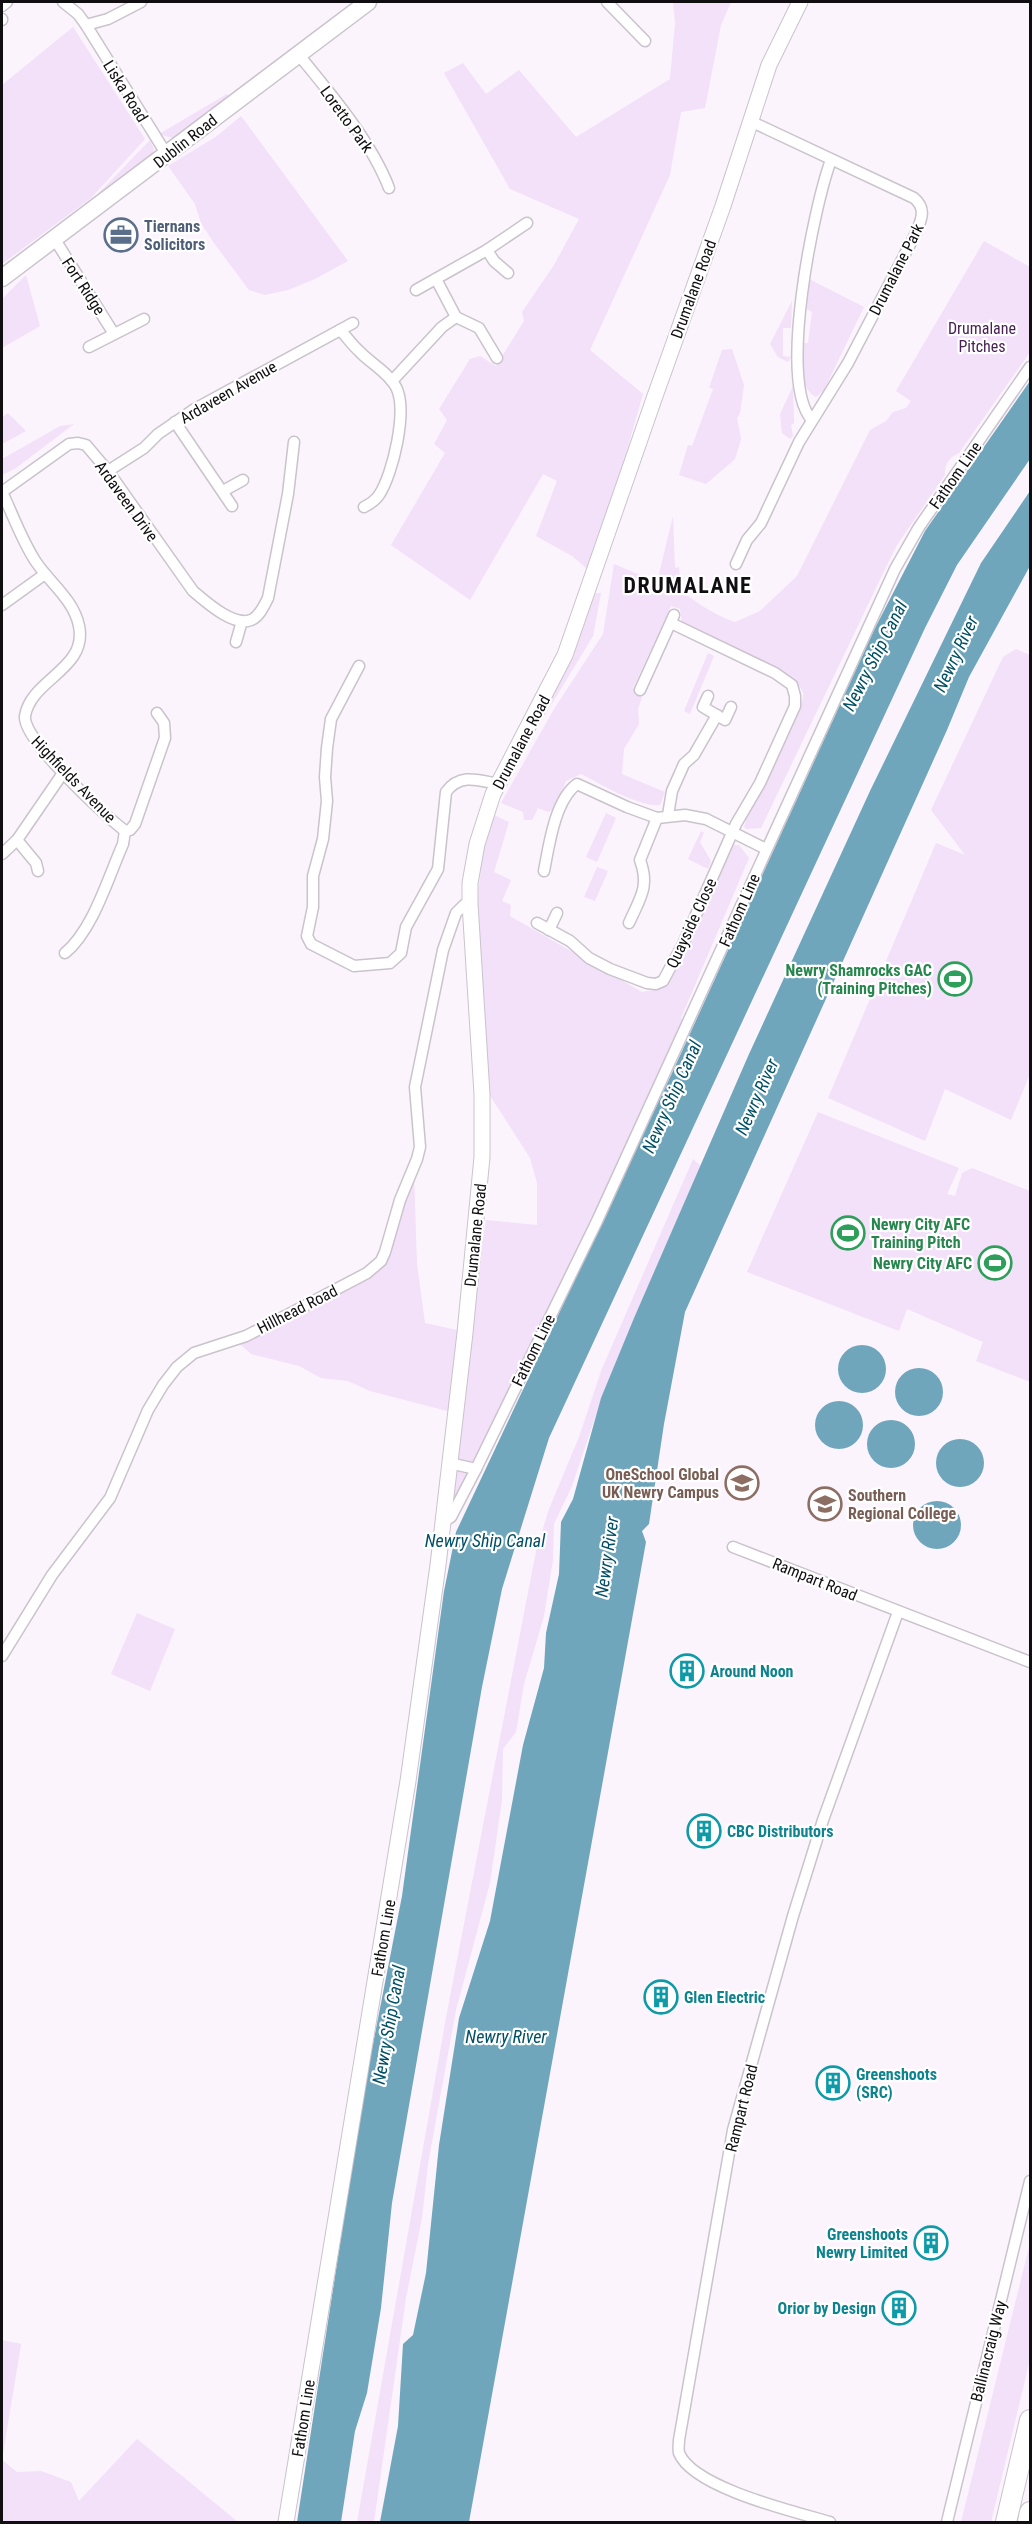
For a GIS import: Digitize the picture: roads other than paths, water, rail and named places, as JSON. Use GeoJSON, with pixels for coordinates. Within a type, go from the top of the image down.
{"type":"FeatureCollection","features":[{"type":"Feature","properties":{"kind":"highway"},"geometry":{"type":"LineString","coordinates":[[1006,2523],[1030,2420]]}},
{"type":"Feature","properties":{"kind":"highway"},"geometry":{"type":"LineString","coordinates":[[1028,2523],[1030,2512]]}},
{"type":"Feature","properties":{"kind":"main road","name":"Dublin Road"},"geometry":{"type":"LineString","coordinates":[[2,278],[368,2]]}},
{"type":"Feature","properties":{"kind":"main road","name":"Drumalane Road"},"geometry":{"type":"LineString","coordinates":[[443,1522],[482,1157],[482,1094],[470,904],[470,883],[477,844],[498,784],[566,655],[770,65],[800,2]]}},
{"type":"Feature","properties":{"kind":"main road","name":"Fathom Line"},"geometry":{"type":"LineString","coordinates":[[286,2523],[394,1872],[443,1522]]}},
{"type":"Feature","properties":{"kind":"street"},"geometry":{"type":"LineString","coordinates":[[2,6],[7,2]]}},
{"type":"Feature","properties":{"kind":"street","name":"Liska Road"},"geometry":{"type":"LineString","coordinates":[[63,2],[78,14],[86,25],[167,155]]}},
{"type":"Feature","properties":{"kind":"street"},"geometry":{"type":"LineString","coordinates":[[86,25],[108,19],[141,2]]}},
{"type":"Feature","properties":{"kind":"street"},"geometry":{"type":"LineString","coordinates":[[607,2],[645,41]]}},
{"type":"Feature","properties":{"kind":"street","name":"Loretto Park"},"geometry":{"type":"LineString","coordinates":[[298,54],[367,144],[381,166],[389,188]]}},
{"type":"Feature","properties":{"kind":"street","name":"Drumalane Park"},"geometry":{"type":"LineString","coordinates":[[736,564],[747,540],[760,523],[812,420],[848,363],[917,231],[922,216],[920,202],[914,198],[750,121]]}},
{"type":"Feature","properties":{"kind":"street"},"geometry":{"type":"LineString","coordinates":[[812,420],[802,403],[799,380],[801,308],[814,219],[831,160]]}},
{"type":"Feature","properties":{"kind":"street"},"geometry":{"type":"LineString","coordinates":[[417,290],[487,250],[527,223]]}},
{"type":"Feature","properties":{"kind":"street","name":"Fort Ridge"},"geometry":{"type":"LineString","coordinates":[[54,238],[84,282],[114,334]]}},
{"type":"Feature","properties":{"kind":"street"},"geometry":{"type":"LineString","coordinates":[[487,250],[494,261],[508,273]]}},
{"type":"Feature","properties":{"kind":"street"},"geometry":{"type":"LineString","coordinates":[[436,279],[456,317],[478,328],[497,358]]}},
{"type":"Feature","properties":{"kind":"street"},"geometry":{"type":"LineString","coordinates":[[392,381],[442,327],[456,317]]}},
{"type":"Feature","properties":{"kind":"street","name":"Fort Ridge"},"geometry":{"type":"LineString","coordinates":[[89,347],[144,319]]}},
{"type":"Feature","properties":{"kind":"street","name":"Ardaveen Avenue"},"geometry":{"type":"LineString","coordinates":[[108,471],[144,448],[158,434],[192,410],[353,323]]}},
{"type":"Feature","properties":{"kind":"street"},"geometry":{"type":"LineString","coordinates":[[340,330],[358,351],[392,381],[397,389],[400,402],[396,449],[380,494],[374,502],[364,507]]}},
{"type":"Feature","properties":{"kind":"street","name":"Fathom Line"},"geometry":{"type":"LineString","coordinates":[[443,1522],[450,1517],[476,1469],[602,1211],[878,605],[910,540],[1030,367]]}},
{"type":"Feature","properties":{"kind":"street"},"geometry":{"type":"LineString","coordinates":[[175,422],[232,506]]}},
{"type":"Feature","properties":{"kind":"street","name":"Ardaveen Drive"},"geometry":{"type":"LineString","coordinates":[[2,492],[69,444],[78,442],[86,445],[108,471],[193,591],[208,604],[242,621]]}},
{"type":"Feature","properties":{"kind":"street"},"geometry":{"type":"LineString","coordinates":[[236,642],[242,621],[251,620],[260,612],[268,598],[288,494],[294,442]]}},
{"type":"Feature","properties":{"kind":"street"},"geometry":{"type":"LineString","coordinates":[[223,491],[243,480]]}},
{"type":"Feature","properties":{"kind":"street","name":"Highfields Avenue"},"geometry":{"type":"LineString","coordinates":[[2,492],[34,561],[68,601],[79,625],[80,641],[73,657],[63,671],[32,698],[25,718],[27,730],[34,742],[63,772],[113,822],[126,831],[135,824],[165,738],[164,723],[157,713]]}},
{"type":"Feature","properties":{"kind":"street"},"geometry":{"type":"LineString","coordinates":[[2,605],[45,574]]}},
{"type":"Feature","properties":{"kind":"street","name":"Quayside Close"},"geometry":{"type":"LineString","coordinates":[[537,923],[570,940],[584,954],[610,969],[628,977],[656,984],[663,981],[683,944],[733,832],[760,783],[795,706],[792,685],[775,673],[672,619],[640,690]]}},
{"type":"Feature","properties":{"kind":"street"},"geometry":{"type":"LineString","coordinates":[[359,666],[331,719],[325,777],[327,801],[323,838],[313,876],[313,907],[307,936],[311,944],[354,966],[390,963],[396,958],[401,953],[406,927],[438,869],[446,792],[459,780],[474,779],[498,784]]}},
{"type":"Feature","properties":{"kind":"street"},"geometry":{"type":"LineString","coordinates":[[708,696],[703,707],[725,720],[731,707]]}},
{"type":"Feature","properties":{"kind":"street"},"geometry":{"type":"LineString","coordinates":[[629,922],[645,886],[646,876],[640,860],[684,764],[694,755],[717,715]]}},
{"type":"Feature","properties":{"kind":"street"},"geometry":{"type":"LineString","coordinates":[[2,854],[16,840],[63,772]]}},
{"type":"Feature","properties":{"kind":"street"},"geometry":{"type":"LineString","coordinates":[[544,871],[562,803],[568,790],[577,784],[627,807],[662,816],[685,815],[706,819],[766,849]]}},
{"type":"Feature","properties":{"kind":"street"},"geometry":{"type":"LineString","coordinates":[[65,953],[74,946],[86,927],[123,844],[126,831]]}},
{"type":"Feature","properties":{"kind":"street"},"geometry":{"type":"LineString","coordinates":[[16,840],[36,863],[38,871]]}},
{"type":"Feature","properties":{"kind":"street","name":"Hillhead Road"},"geometry":{"type":"LineString","coordinates":[[2,1656],[52,1575],[110,1498],[148,1410],[177,1367],[194,1353],[246,1336],[289,1314],[367,1273],[381,1261],[420,1147],[415,1087],[443,950],[456,913],[464,905],[470,904]]}},
{"type":"Feature","properties":{"kind":"street"},"geometry":{"type":"LineString","coordinates":[[549,930],[557,913]]}},
{"type":"Feature","properties":{"kind":"street"},"geometry":{"type":"LineString","coordinates":[[449,1463],[476,1469]]}},
{"type":"Feature","properties":{"kind":"street","name":"Rampart Road"},"geometry":{"type":"LineString","coordinates":[[733,1546],[1030,1662]]}},
{"type":"Feature","properties":{"kind":"street","name":"Rampart Road"},"geometry":{"type":"LineString","coordinates":[[830,2523],[728,2490],[698,2474],[678,2452],[733,2130],[819,1831],[898,1612]]}},
{"type":"Feature","properties":{"kind":"street","name":"Ballinacraig Way"},"geometry":{"type":"LineString","coordinates":[[947,2523],[1030,2181]]}},
{"type":"Feature","properties":{"kind":"water","name":"Newry Ship Canal"},"geometry":{"type":"Polygon","coordinates":[[[1030,381],[1030,459],[957,565],[925,628],[549,1438],[502,1589],[482,1687],[392,2203],[381,2308],[367,2393],[355,2431],[341,2522],[297,2522],[363,2095],[402,1896],[444,1591],[456,1532],[672,1073],[874,630],[925,531],[1030,381]]]}},
{"type":"Feature","properties":{"kind":"water","name":"Newry River"},"geometry":{"type":"Polygon","coordinates":[[[1030,491],[1030,566],[969,677],[685,1312],[664,1424],[649,1524],[642,1531],[646,1542],[469,2522],[380,2522],[398,2426],[403,2344],[413,2335],[426,2273],[439,2145],[459,2018],[490,1921],[523,1745],[544,1668],[546,1633],[559,1574],[561,1522],[573,1499],[601,1398],[749,1054],[870,791],[981,563],[1030,491]]]}},
{"type":"Feature","properties":{"kind":"water"},"geometry":{"type":"Polygon","coordinates":[[[857,1345],[867,1345],[882,1355],[886,1369],[882,1383],[876,1389],[867,1393],[857,1393],[842,1383],[838,1374],[838,1364],[848,1349],[857,1345]]]}},
{"type":"Feature","properties":{"kind":"water"},"geometry":{"type":"Polygon","coordinates":[[[914,1368],[924,1368],[939,1378],[943,1392],[939,1406],[933,1412],[924,1416],[914,1416],[899,1406],[895,1397],[895,1387],[905,1372],[914,1368]]]}},
{"type":"Feature","properties":{"kind":"water"},"geometry":{"type":"Polygon","coordinates":[[[834,1401],[844,1401],[859,1411],[863,1425],[862,1434],[853,1445],[844,1449],[834,1449],[819,1439],[815,1430],[815,1420],[825,1405],[834,1401]]]}},
{"type":"Feature","properties":{"kind":"water"},"geometry":{"type":"Polygon","coordinates":[[[886,1420],[896,1420],[911,1430],[915,1444],[911,1458],[905,1464],[896,1468],[886,1468],[871,1458],[867,1449],[867,1439],[877,1424],[886,1420]]]}},
{"type":"Feature","properties":{"kind":"water"},"geometry":{"type":"Polygon","coordinates":[[[955,1439],[965,1439],[980,1449],[984,1463],[983,1472],[974,1483],[965,1487],[955,1487],[940,1477],[936,1468],[936,1458],[946,1443],[955,1439]]]}},
{"type":"Feature","properties":{"kind":"water"},"geometry":{"type":"Polygon","coordinates":[[[932,1501],[942,1501],[957,1511],[961,1525],[957,1539],[951,1545],[942,1549],[932,1549],[917,1539],[913,1530],[913,1520],[923,1505],[932,1501]]]}},
{"type":"Feature","properties":{"kind":"place","name":"Tiernans Solicitors"},"geometry":{"type":"Point","coordinates":[121,235]}},
{"type":"Feature","properties":{"kind":"place","name":"Newry Shamrocks GAC (Training Pitches)"},"geometry":{"type":"Point","coordinates":[955,979]}},
{"type":"Feature","properties":{"kind":"place","name":"Newry City AFC Training Pitch"},"geometry":{"type":"Point","coordinates":[848,1233]}},
{"type":"Feature","properties":{"kind":"place","name":"Newry City AFC"},"geometry":{"type":"Point","coordinates":[995,1263]}},
{"type":"Feature","properties":{"kind":"place","name":"OneSchool Global UK Newry Campus"},"geometry":{"type":"Point","coordinates":[742,1483]}},
{"type":"Feature","properties":{"kind":"place","name":"Southern Regional College"},"geometry":{"type":"Point","coordinates":[825,1504]}},
{"type":"Feature","properties":{"kind":"place","name":"Around Noon"},"geometry":{"type":"Point","coordinates":[687,1671]}},
{"type":"Feature","properties":{"kind":"place","name":"CBC Distributors"},"geometry":{"type":"Point","coordinates":[704,1831]}},
{"type":"Feature","properties":{"kind":"place","name":"Glen Electric"},"geometry":{"type":"Point","coordinates":[661,1997]}},
{"type":"Feature","properties":{"kind":"place","name":"Greenshoots (SRC)"},"geometry":{"type":"Point","coordinates":[833,2083]}},
{"type":"Feature","properties":{"kind":"place","name":"Greenshoots Newry Limited"},"geometry":{"type":"Point","coordinates":[931,2243]}},
{"type":"Feature","properties":{"kind":"place","name":"Orior by Design"},"geometry":{"type":"Point","coordinates":[899,2308]}},
{"type":"Feature","properties":{"kind":"district","name":"DRUMALANE"},"geometry":{"type":"Point","coordinates":[688,585]}},
{"type":"Feature","properties":{"kind":"park label","name":"Drumalane Pitches"},"geometry":{"type":"Point","coordinates":[982,337]}}]}
